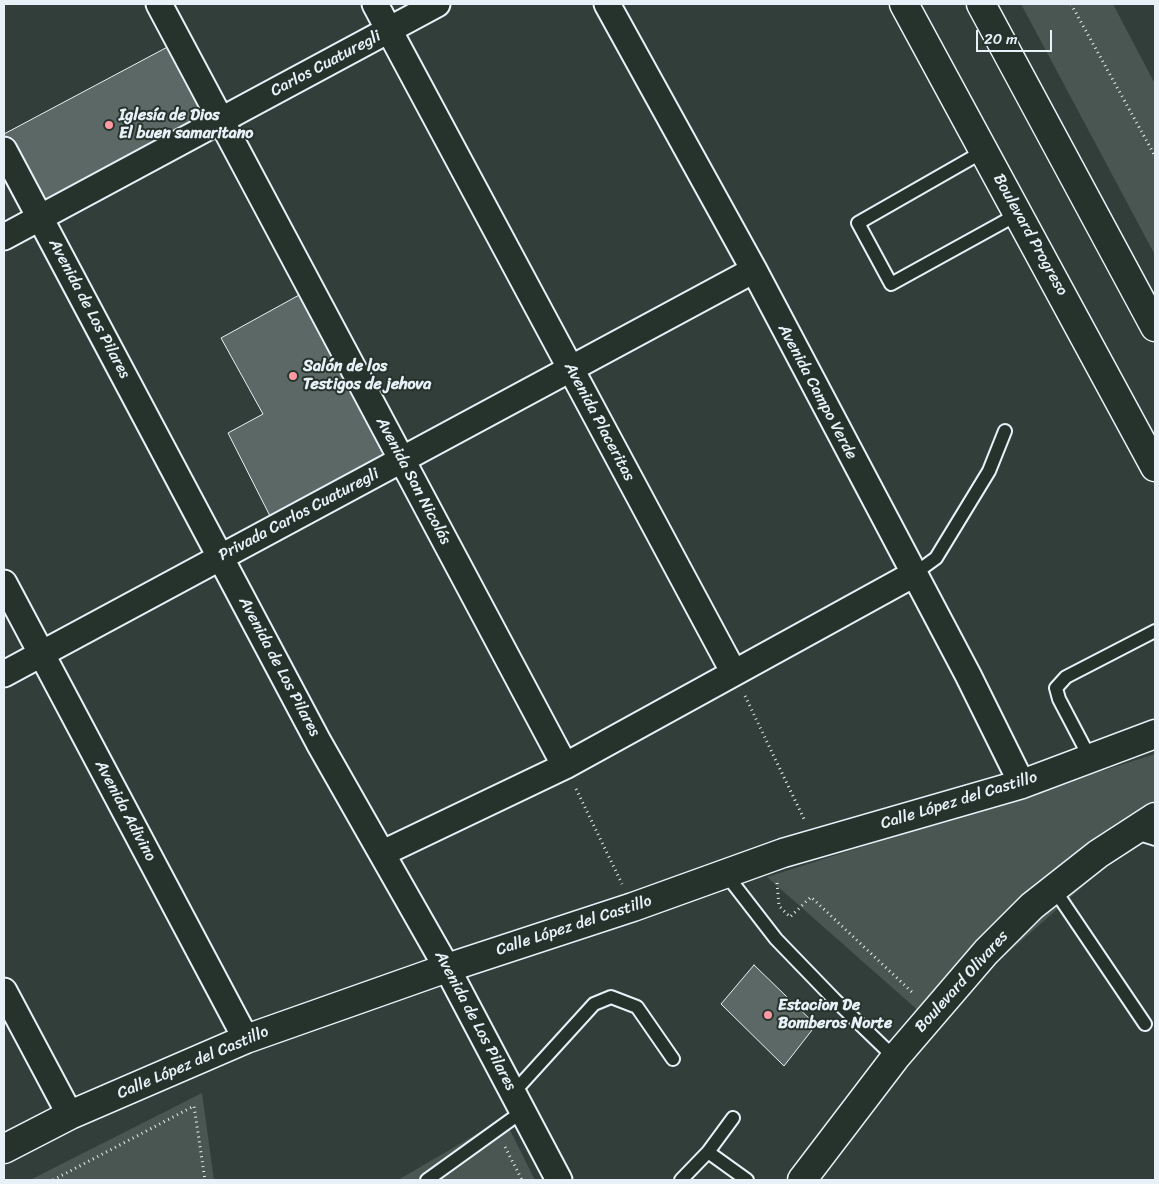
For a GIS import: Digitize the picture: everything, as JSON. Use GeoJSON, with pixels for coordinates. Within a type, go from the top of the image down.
{"type":"FeatureCollection","features":[{"type":"Feature","properties":{"kind":"street","name":"Avenida San Nicolás"},"geometry":{"type":"LineString","coordinates":[[160,4],[565,766]]}},
{"type":"Feature","properties":{"kind":"street","name":"Avenida Placeritas"},"geometry":{"type":"LineString","coordinates":[[375,4],[734,673]]}},
{"type":"Feature","properties":{"kind":"street","name":"Carlos Cuaturegli"},"geometry":{"type":"LineString","coordinates":[[4,237],[436,4]]}},
{"type":"Feature","properties":{"kind":"street","name":"Avenida Campo Verde"},"geometry":{"type":"LineString","coordinates":[[607,4],[754,270],[1022,784]]}},
{"type":"Feature","properties":{"kind":"street","name":"Boulevard Progreso"},"geometry":{"type":"LineString","coordinates":[[904,4],[1155,467]]}},
{"type":"Feature","properties":{"kind":"street"},"geometry":{"type":"LineString","coordinates":[[981,4],[1155,327]]}},
{"type":"Feature","properties":{"kind":"street","name":"Avenida de Los Pilares"},"geometry":{"type":"LineString","coordinates":[[4,150],[319,743],[447,968],[559,1180]]}},
{"type":"Feature","properties":{"kind":"street","name":"Privada Carlos Cuaturegli"},"geometry":{"type":"LineString","coordinates":[[4,674],[754,270]]}},
{"type":"Feature","properties":{"kind":"street"},"geometry":{"type":"LineString","coordinates":[[382,853],[565,766],[914,574]]}},
{"type":"Feature","properties":{"kind":"street","name":"Avenida Adivino"},"geometry":{"type":"LineString","coordinates":[[4,583],[246,1039]]}},
{"type":"Feature","properties":{"kind":"street","name":"Calle López del Castillo"},"geometry":{"type":"LineString","coordinates":[[4,1149],[70,1116],[246,1039],[447,968],[634,907],[725,873],[815,844],[1022,784],[1155,734]]}},
{"type":"Feature","properties":{"kind":"street","name":"Boulevard Olivares"},"geometry":{"type":"LineString","coordinates":[[802,1180],[895,1058],[986,952],[1032,906],[1098,854],[1144,836],[1155,817]]}},
{"type":"Feature","properties":{"kind":"street"},"geometry":{"type":"LineString","coordinates":[[4,990],[70,1116]]}},
{"type":"Feature","properties":{"kind":"lane"},"geometry":{"type":"LineString","coordinates":[[984,151],[858,223],[891,284],[1018,214]]}},
{"type":"Feature","properties":{"kind":"lane"},"geometry":{"type":"LineString","coordinates":[[914,574],[936,558],[989,471],[1005,431]]}},
{"type":"Feature","properties":{"kind":"lane"},"geometry":{"type":"LineString","coordinates":[[1090,758],[1059,699],[1056,688],[1066,677],[1155,631]]}},
{"type":"Feature","properties":{"kind":"lane"},"geometry":{"type":"LineString","coordinates":[[725,873],[776,939],[895,1058]]}},
{"type":"Feature","properties":{"kind":"lane"},"geometry":{"type":"LineString","coordinates":[[1054,889],[1145,1024]]}},
{"type":"Feature","properties":{"kind":"lane"},"geometry":{"type":"LineString","coordinates":[[427,1180],[518,1102],[594,1004],[611,997],[637,1006],[674,1059]]}},
{"type":"Feature","properties":{"kind":"lane"},"geometry":{"type":"LineString","coordinates":[[681,1180],[708,1152],[733,1118]]}},
{"type":"Feature","properties":{"kind":"lane"},"geometry":{"type":"LineString","coordinates":[[708,1152],[747,1180]]}},
{"type":"Feature","properties":{"kind":"path"},"geometry":{"type":"LineString","coordinates":[[1071,4],[1155,156]]}},
{"type":"Feature","properties":{"kind":"path"},"geometry":{"type":"LineString","coordinates":[[734,673],[815,844]]}},
{"type":"Feature","properties":{"kind":"path"},"geometry":{"type":"LineString","coordinates":[[565,766],[634,907]]}},
{"type":"Feature","properties":{"kind":"path"},"geometry":{"type":"LineString","coordinates":[[777,875],[779,906],[790,918],[811,897],[914,994],[921,987]]}},
{"type":"Feature","properties":{"kind":"path"},"geometry":{"type":"LineString","coordinates":[[53,1180],[194,1106],[205,1180]]}},
{"type":"Feature","properties":{"kind":"shaded area"},"geometry":{"type":"Polygon","coordinates":[[[1021,4],[1113,4],[1155,84],[1155,255],[1021,4]]]}},
{"type":"Feature","properties":{"kind":"shaded area"},"geometry":{"type":"Polygon","coordinates":[[[1155,754],[1155,823],[930,1021],[767,877],[1155,754]]]}},
{"type":"Feature","properties":{"kind":"shaded area"},"geometry":{"type":"Polygon","coordinates":[[[202,1093],[214,1180],[30,1180],[202,1093]]]}},
{"type":"Feature","properties":{"kind":"shaded area"},"geometry":{"type":"Polygon","coordinates":[[[504,1118],[535,1180],[398,1180],[504,1118]]]}},
{"type":"Feature","properties":{"kind":"building","name":"Iglesía de Dios El buen samaritano"},"geometry":{"type":"Polygon","coordinates":[[[175,43],[214,116],[40,210],[4,143],[4,134],[175,43]]]}},
{"type":"Feature","properties":{"kind":"building","name":"Salón de los Testigos de jehova"},"geometry":{"type":"Polygon","coordinates":[[[301,294],[387,456],[270,516],[228,433],[263,414],[221,338],[301,294]]]}},
{"type":"Feature","properties":{"kind":"building","name":"Estacion De Bomberos Norte"},"geometry":{"type":"Polygon","coordinates":[[[754,965],[816,1025],[784,1066],[721,1004],[754,965]]]}},
{"type":"Feature","properties":{"kind":"place","name":"Iglesía de Dios El buen samaritano"},"geometry":{"type":"Point","coordinates":[109,125]}},
{"type":"Feature","properties":{"kind":"place","name":"Salón de los Testigos de jehova"},"geometry":{"type":"Point","coordinates":[293,376]}},
{"type":"Feature","properties":{"kind":"place","name":"Estacion De Bomberos Norte"},"geometry":{"type":"Point","coordinates":[768,1015]}}]}
